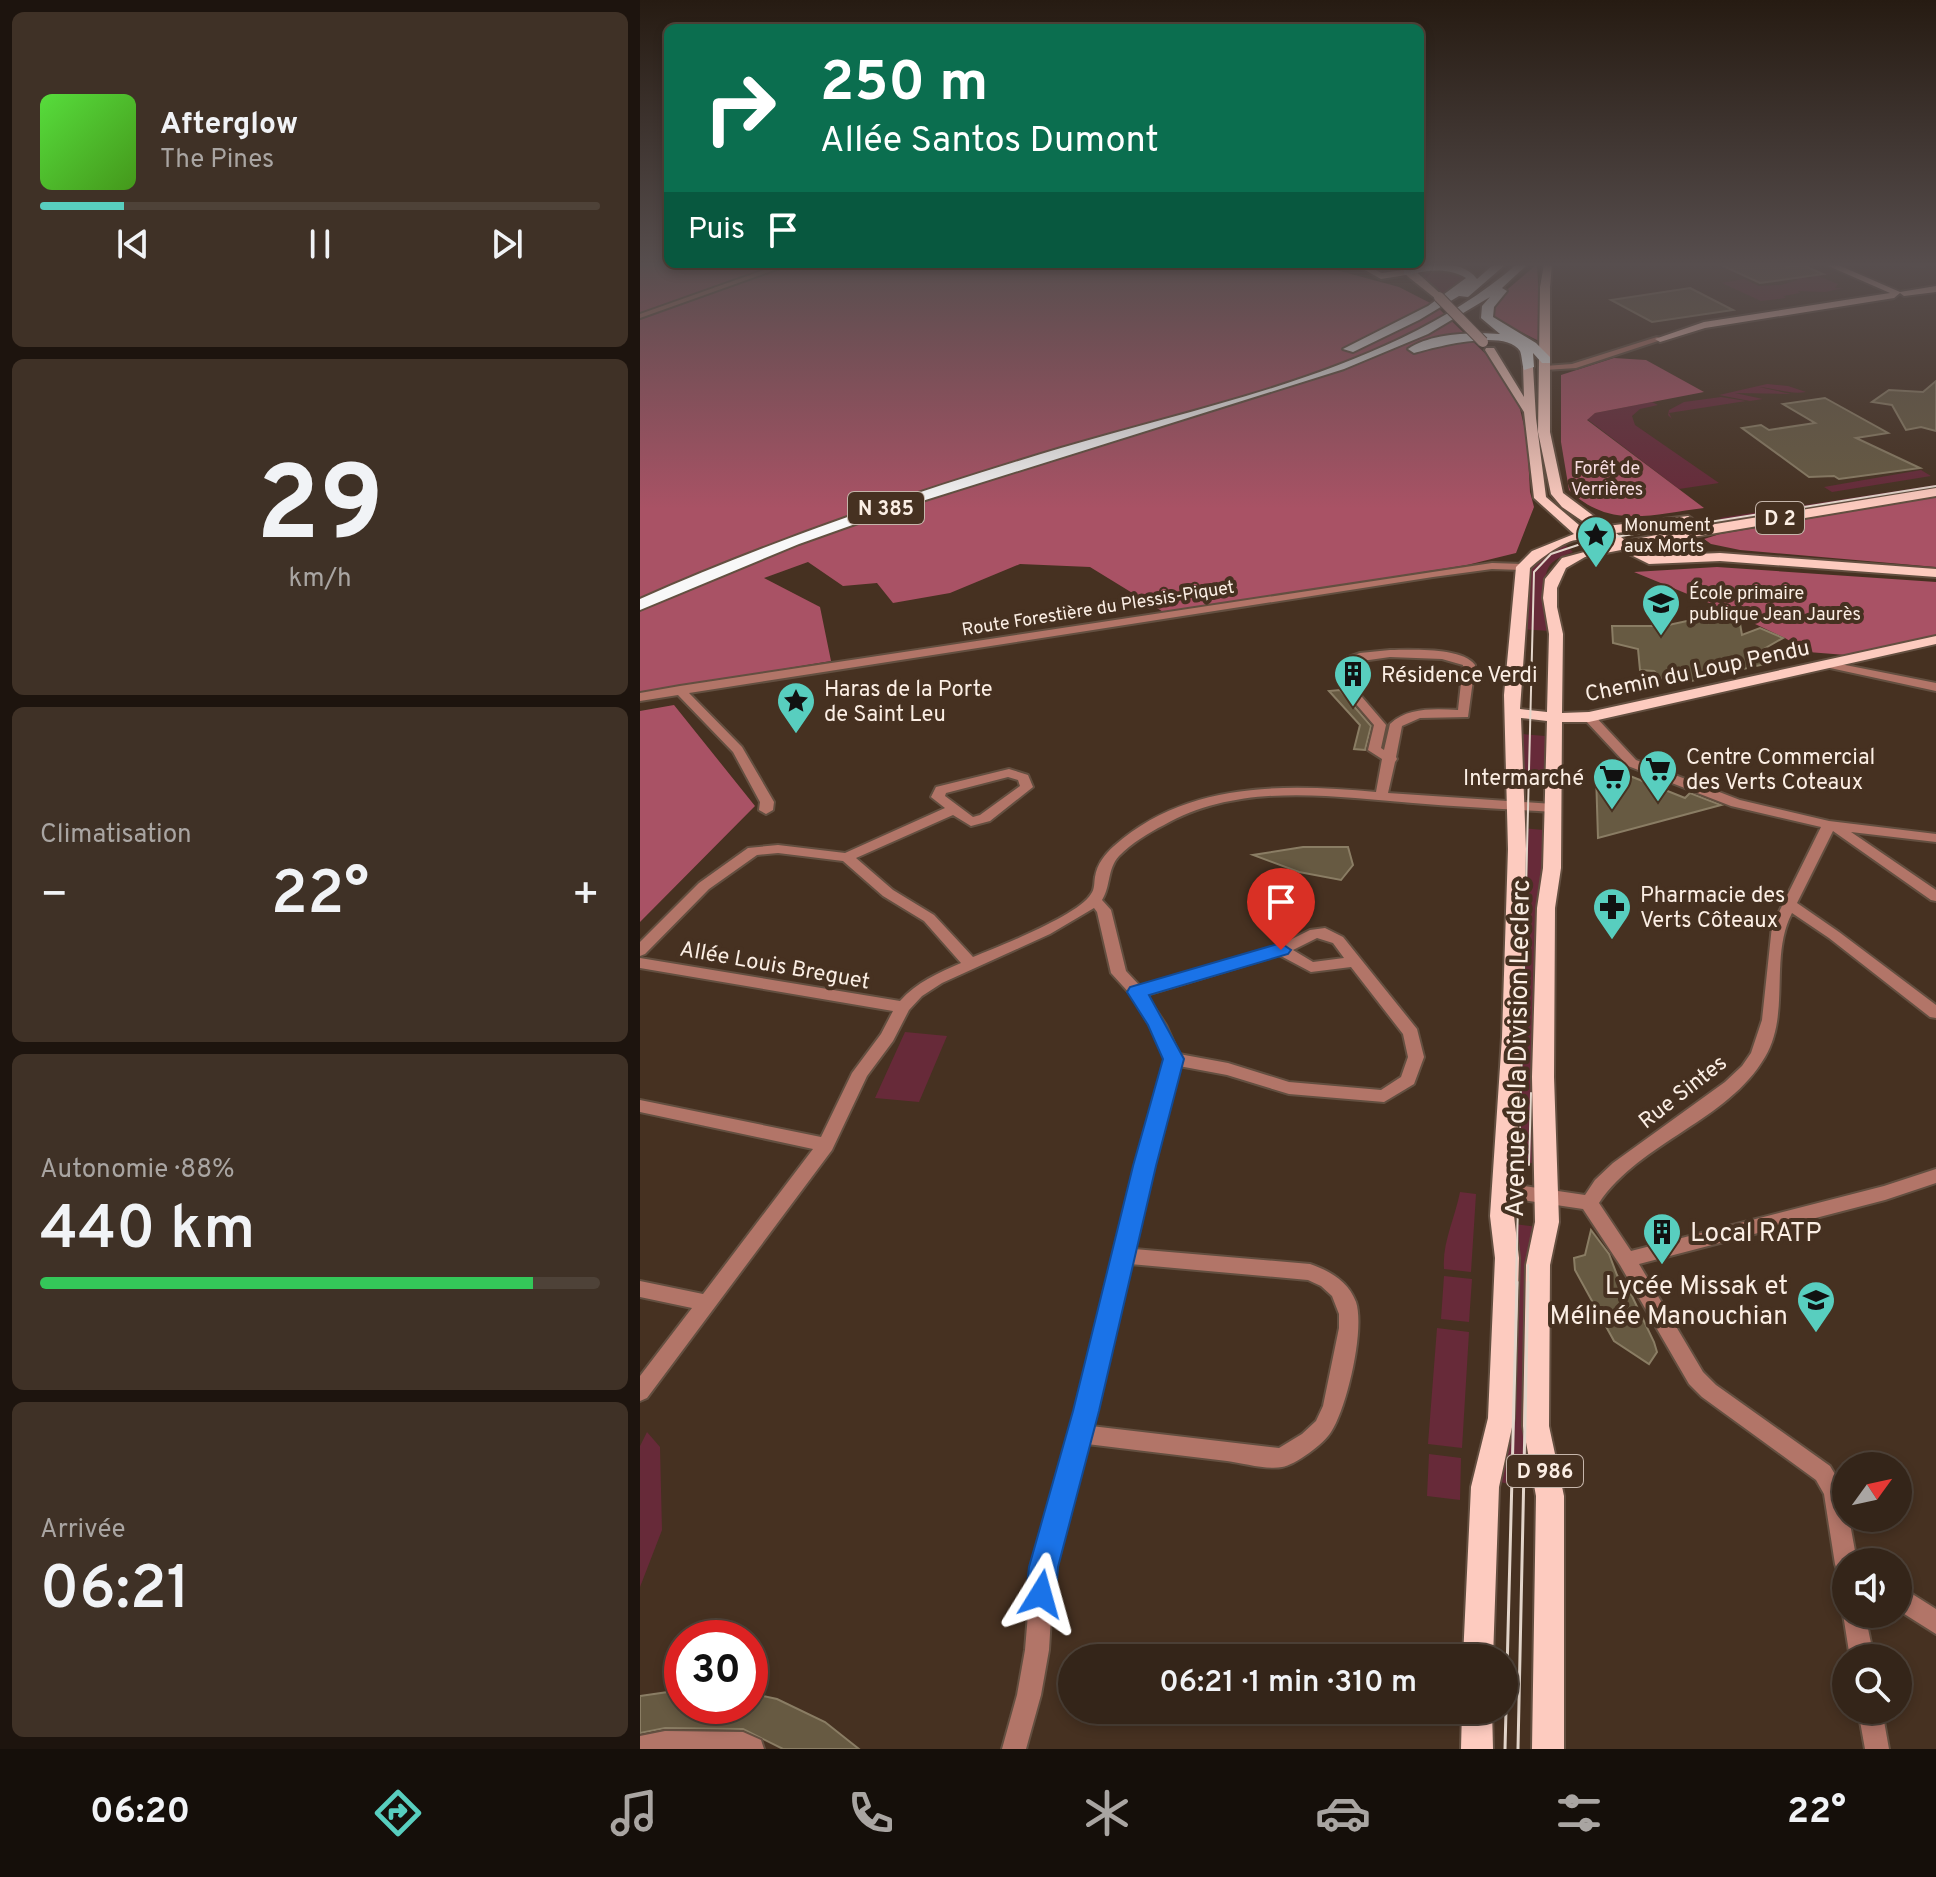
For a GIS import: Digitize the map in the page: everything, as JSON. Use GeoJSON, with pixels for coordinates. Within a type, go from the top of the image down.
{"type":"FeatureCollection","features":[{"type":"Feature","properties":{"kind":"highway"},"geometry":{"type":"LineString","coordinates":[[1318,364],[1355,346]]}},
{"type":"Feature","properties":{"kind":"highway","name":"N 385"},"geometry":{"type":"LineString","coordinates":[[640,590],[757,541],[896,492],[1318,364],[1367,346]]}},
{"type":"Feature","properties":{"kind":"highway","name":"N 385"},"geometry":{"type":"LineString","coordinates":[[640,605],[811,534],[939,489],[1228,405],[1394,346]]}},
{"type":"Feature","properties":{"kind":"highway"},"geometry":{"type":"LineString","coordinates":[[1228,405],[1269,397],[1430,346]]}},
{"type":"Feature","properties":{"kind":"highway"},"geometry":{"type":"LineString","coordinates":[[1520,346],[1529,354],[1528,369]]}},
{"type":"Feature","properties":{"kind":"highway"},"geometry":{"type":"LineString","coordinates":[[1535,346],[1546,366]]}},
{"type":"Feature","properties":{"kind":"main road"},"geometry":{"type":"LineString","coordinates":[[1485,346],[1508,368],[1546,366]]}},
{"type":"Feature","properties":{"kind":"main road"},"geometry":{"type":"LineString","coordinates":[[1546,346],[1544,432],[1557,494],[1646,566],[1733,562],[1936,575]]}},
{"type":"Feature","properties":{"kind":"main road"},"geometry":{"type":"LineString","coordinates":[[1489,350],[1522,399],[1530,418]]}},
{"type":"Feature","properties":{"kind":"main road"},"geometry":{"type":"LineString","coordinates":[[1528,369],[1535,471],[1544,504],[1604,550],[1624,551]]}},
{"type":"Feature","properties":{"kind":"main road","name":"D 2"},"geometry":{"type":"LineString","coordinates":[[1605,531],[1862,496],[1936,482]]}},
{"type":"Feature","properties":{"kind":"main road","name":"D 2"},"geometry":{"type":"LineString","coordinates":[[1624,551],[1725,525],[1936,492]]}},
{"type":"Feature","properties":{"kind":"main road"},"geometry":{"type":"LineString","coordinates":[[1523,567],[1537,552],[1579,531],[1605,531]]}},
{"type":"Feature","properties":{"kind":"main road","name":"Avenue de la Division Leclerc"},"geometry":{"type":"LineString","coordinates":[[1548,1749],[1550,1496],[1536,1426],[1538,1265],[1547,1222],[1543,1061],[1546,908],[1552,868],[1556,634],[1551,620],[1551,579],[1566,560],[1604,550]]}},
{"type":"Feature","properties":{"kind":"main road","name":"Avenue de la Division Leclerc"},"geometry":{"type":"LineString","coordinates":[[1479,1644],[1485,1487],[1501,1418],[1507,1258],[1502,1216],[1512,1037],[1517,849],[1513,805],[1513,713],[1516,631],[1520,618],[1523,567]]}},
{"type":"Feature","properties":{"kind":"main road","name":"Chemin du Loup Pendu"},"geometry":{"type":"LineString","coordinates":[[1513,713],[1589,717],[1936,640]]}},
{"type":"Feature","properties":{"kind":"main road"},"geometry":{"type":"LineString","coordinates":[[1477,1724],[1477,1749]]}},
{"type":"Feature","properties":{"kind":"street"},"geometry":{"type":"LineString","coordinates":[[1546,366],[1568,370],[1638,346]]}},
{"type":"Feature","properties":{"kind":"street"},"geometry":{"type":"LineString","coordinates":[[1546,366],[1573,366],[1612,354]]}},
{"type":"Feature","properties":{"kind":"street","name":"Route Forestière du Plessis-Piquet"},"geometry":{"type":"LineString","coordinates":[[640,697],[1433,574],[1492,566],[1523,567]]}},
{"type":"Feature","properties":{"kind":"street"},"geometry":{"type":"LineString","coordinates":[[1381,797],[1391,759],[1396,724],[1407,716],[1421,713],[1464,714],[1469,665],[1466,661],[1378,652],[1360,654],[1350,660],[1344,683],[1380,725],[1374,750],[1391,759]]}},
{"type":"Feature","properties":{"kind":"street"},"geometry":{"type":"LineString","coordinates":[[1825,664],[1936,687]]}},
{"type":"Feature","properties":{"kind":"street"},"geometry":{"type":"LineString","coordinates":[[680,690],[738,750],[767,802],[766,810]]}},
{"type":"Feature","properties":{"kind":"street"},"geometry":{"type":"LineString","coordinates":[[1589,717],[1632,763],[1736,803],[1831,825],[1936,838]]}},
{"type":"Feature","properties":{"kind":"street"},"geometry":{"type":"LineString","coordinates":[[1009,773],[1023,778],[1027,787],[985,818],[971,822],[952,810],[938,797],[941,790],[1009,773]]}},
{"type":"Feature","properties":{"kind":"street"},"geometry":{"type":"LineString","coordinates":[[640,1392],[826,1145],[860,1073],[887,1037],[903,1007],[917,992],[937,979],[1073,915],[1094,901],[1101,888],[1105,866],[1121,848],[1148,827],[1185,809],[1263,791],[1305,790],[1553,808]]}},
{"type":"Feature","properties":{"kind":"street"},"geometry":{"type":"LineString","coordinates":[[640,951],[704,886],[753,851],[778,849],[847,857],[952,810]]}},
{"type":"Feature","properties":{"kind":"street"},"geometry":{"type":"LineString","coordinates":[[1831,825],[1936,897]]}},
{"type":"Feature","properties":{"kind":"street","name":"Rue Sintes"},"geometry":{"type":"LineString","coordinates":[[1589,1203],[1605,1181],[1748,1070],[1765,1041],[1773,1001],[1778,927],[1831,825]]}},
{"type":"Feature","properties":{"kind":"street"},"geometry":{"type":"LineString","coordinates":[[847,857],[888,893],[929,918],[970,963]]}},
{"type":"Feature","properties":{"kind":"street"},"geometry":{"type":"LineString","coordinates":[[1014,1749],[1029,1695],[1035,1658],[1043,1567],[1080,1434],[1173,1059],[1158,1025],[1137,992],[1119,973],[1104,910],[1094,901]]}},
{"type":"Feature","properties":{"kind":"street"},"geometry":{"type":"LineString","coordinates":[[1790,905],[1936,1013]]}},
{"type":"Feature","properties":{"kind":"street"},"geometry":{"type":"LineString","coordinates":[[1137,992],[1281,950],[1304,936],[1325,933],[1338,940],[1411,1033],[1416,1057],[1408,1080],[1384,1096],[1289,1088],[1228,1069],[1173,1059]]}},
{"type":"Feature","properties":{"kind":"street"},"geometry":{"type":"LineString","coordinates":[[1281,950],[1311,967],[1356,961]]}},
{"type":"Feature","properties":{"kind":"street","name":"Allée Louis Breguet"},"geometry":{"type":"LineString","coordinates":[[640,963],[903,1007]]}},
{"type":"Feature","properties":{"kind":"street"},"geometry":{"type":"LineString","coordinates":[[640,1106],[826,1145]]}},
{"type":"Feature","properties":{"kind":"street"},"geometry":{"type":"LineString","coordinates":[[1627,1260],[1885,1193],[1936,1176]]}},
{"type":"Feature","properties":{"kind":"street"},"geometry":{"type":"LineString","coordinates":[[1503,1190],[1589,1203],[1627,1260],[1696,1378],[1709,1391],[1823,1473],[1834,1491],[1844,1548]]}},
{"type":"Feature","properties":{"kind":"street"},"geometry":{"type":"LineString","coordinates":[[1080,1434],[1281,1458],[1319,1433],[1334,1406],[1352,1322],[1346,1299],[1330,1279],[1310,1272],[1125,1256]]}},
{"type":"Feature","properties":{"kind":"street"},"geometry":{"type":"LineString","coordinates":[[640,1289],[709,1303]]}},
{"type":"Feature","properties":{"kind":"street"},"geometry":{"type":"LineString","coordinates":[[1912,1606],[1936,1623]]}},
{"type":"Feature","properties":{"kind":"street"},"geometry":{"type":"LineString","coordinates":[[1873,1724],[1877,1749]]}},
{"type":"Feature","properties":{"kind":"street"},"geometry":{"type":"LineString","coordinates":[[640,1748],[665,1743],[727,1743],[743,1744],[752,1749]]}},
{"type":"Feature","properties":{"kind":"shaded area"},"geometry":{"type":"Polygon","coordinates":[[[1767,384],[1806,392],[1759,387],[1791,394],[1735,393],[1763,399],[1750,401],[1719,395],[1767,384]]]}},
{"type":"Feature","properties":{"kind":"shaded area"},"geometry":{"type":"Polygon","coordinates":[[[1721,397],[1746,401],[1669,413],[1672,419],[1668,415],[1669,410],[1684,402],[1721,397]]]}},
{"type":"Feature","properties":{"kind":"shaded area"},"geometry":{"type":"Polygon","coordinates":[[[1652,402],[1658,405],[1640,409],[1632,416],[1635,425],[1719,483],[1679,489],[1587,419],[1595,413],[1652,402]]]}},
{"type":"Feature","properties":{"kind":"shaded area"},"geometry":{"type":"Polygon","coordinates":[[[1921,470],[1931,476],[1832,492],[1824,487],[1921,470]]]}},
{"type":"Feature","properties":{"kind":"shaded area"},"geometry":{"type":"Polygon","coordinates":[[[1936,485],[1936,490],[1727,524],[1720,518],[1936,485]]]}},
{"type":"Feature","properties":{"kind":"shaded area"},"geometry":{"type":"Polygon","coordinates":[[[1564,544],[1573,552],[1552,563],[1545,579],[1544,607],[1549,631],[1522,629],[1529,568],[1553,548],[1564,544]]]}},
{"type":"Feature","properties":{"kind":"shaded area"},"geometry":{"type":"Polygon","coordinates":[[[1522,734],[1545,736],[1545,786],[1520,784],[1522,734]]]}},
{"type":"Feature","properties":{"kind":"shaded area"},"geometry":{"type":"Polygon","coordinates":[[[1521,828],[1544,830],[1539,1164],[1510,1160],[1521,828]]]}},
{"type":"Feature","properties":{"kind":"shaded area"},"geometry":{"type":"Polygon","coordinates":[[[905,1032],[947,1036],[919,1102],[875,1098],[905,1032]]]}},
{"type":"Feature","properties":{"kind":"shaded area"},"geometry":{"type":"Polygon","coordinates":[[[1460,1192],[1476,1194],[1471,1272],[1444,1269],[1447,1240],[1460,1192]]]}},
{"type":"Feature","properties":{"kind":"shaded area"},"geometry":{"type":"Polygon","coordinates":[[[1507,1223],[1538,1227],[1542,1489],[1493,1481],[1507,1223]]]}},
{"type":"Feature","properties":{"kind":"shaded area"},"geometry":{"type":"Polygon","coordinates":[[[1444,1276],[1472,1279],[1469,1322],[1441,1319],[1444,1276]]]}},
{"type":"Feature","properties":{"kind":"shaded area"},"geometry":{"type":"Polygon","coordinates":[[[1437,1328],[1469,1332],[1462,1448],[1428,1444],[1437,1328]]]}},
{"type":"Feature","properties":{"kind":"shaded area"},"geometry":{"type":"Polygon","coordinates":[[[647,1432],[660,1447],[662,1530],[640,1587],[640,1446],[647,1432]]]}},
{"type":"Feature","properties":{"kind":"shaded area"},"geometry":{"type":"Polygon","coordinates":[[[1429,1454],[1461,1458],[1460,1500],[1427,1496],[1429,1454]]]}},
{"type":"Feature","properties":{"kind":"green space"},"geometry":{"type":"Polygon","coordinates":[[[640,346],[1477,346],[1497,365],[1518,401],[1527,438],[1530,492],[1534,507],[1516,553],[1467,565],[1165,613],[1090,567],[1020,564],[950,593],[893,603],[877,583],[843,586],[808,562],[764,578],[820,607],[831,661],[640,693],[640,346]]]}},
{"type":"Feature","properties":{"kind":"green space","name":"Forêt de Verrières"},"geometry":{"type":"Polygon","coordinates":[[[1614,358],[1646,360],[1704,392],[1595,413],[1587,420],[1704,508],[1649,515],[1616,515],[1584,503],[1569,490],[1561,442],[1561,375],[1614,358]]]}},
{"type":"Feature","properties":{"kind":"green space"},"geometry":{"type":"Polygon","coordinates":[[[1936,497],[1936,567],[1740,550],[1711,544],[1704,539],[1720,534],[1936,497]]]}},
{"type":"Feature","properties":{"kind":"green space"},"geometry":{"type":"Polygon","coordinates":[[[1717,567],[1936,582],[1936,635],[1846,655],[1808,652],[1719,607],[1634,572],[1717,567]]]}},
{"type":"Feature","properties":{"kind":"green space"},"geometry":{"type":"Polygon","coordinates":[[[674,705],[755,806],[640,922],[640,711],[674,705]]]}},
{"type":"Feature","properties":{"kind":"building"},"geometry":{"type":"Polygon","coordinates":[[[1936,381],[1936,431],[1921,427],[1906,430],[1892,405],[1872,402],[1889,390],[1923,392],[1936,381]]]}},
{"type":"Feature","properties":{"kind":"building"},"geometry":{"type":"Polygon","coordinates":[[[1825,398],[1888,433],[1856,438],[1920,468],[1839,479],[1834,476],[1809,477],[1742,428],[1761,425],[1769,430],[1815,423],[1783,404],[1825,398]]]}},
{"type":"Feature","properties":{"kind":"building"},"geometry":{"type":"Polygon","coordinates":[[[1725,611],[1739,618],[1742,635],[1760,628],[1783,638],[1762,650],[1778,661],[1670,686],[1654,671],[1640,670],[1638,649],[1613,643],[1612,626],[1664,626],[1696,619],[1708,623],[1709,615],[1725,611]]]}},
{"type":"Feature","properties":{"kind":"building"},"geometry":{"type":"Polygon","coordinates":[[[1340,690],[1371,726],[1365,750],[1354,749],[1360,725],[1329,691],[1340,690]]]}},
{"type":"Feature","properties":{"kind":"building","name":"Centre Commercial des Verts Coteaux"},"geometry":{"type":"Polygon","coordinates":[[[1615,770],[1685,798],[1690,793],[1721,805],[1598,838],[1596,774],[1615,770]]]}},
{"type":"Feature","properties":{"kind":"building"},"geometry":{"type":"Polygon","coordinates":[[[1303,847],[1348,847],[1353,865],[1341,880],[1299,872],[1253,855],[1303,847]]]}},
{"type":"Feature","properties":{"kind":"building"},"geometry":{"type":"Polygon","coordinates":[[[1591,1230],[1609,1254],[1617,1275],[1628,1295],[1631,1294],[1654,1342],[1657,1352],[1649,1364],[1614,1341],[1575,1270],[1574,1258],[1585,1255],[1591,1230]]]}},
{"type":"Feature","properties":{"kind":"building"},"geometry":{"type":"Polygon","coordinates":[[[664,1693],[664,1724],[768,1724],[768,1697],[777,1699],[825,1722],[859,1749],[783,1749],[743,1729],[665,1728],[640,1733],[640,1696],[664,1693]]]}},
{"type":"Feature","properties":{"kind":"tram line"},"geometry":{"type":"LineString","coordinates":[[1516,1284],[1534,572],[1551,554],[1590,541],[1936,486]]}},
{"type":"Feature","properties":{"kind":"tram line"},"geometry":{"type":"LineString","coordinates":[[1529,1165],[1531,1093]]}},
{"type":"Feature","properties":{"kind":"tram line"},"geometry":{"type":"LineString","coordinates":[[1528,1265],[1528,1282]]}},
{"type":"Feature","properties":{"kind":"tram line"},"geometry":{"type":"LineString","coordinates":[[1505,1749],[1517,1282]]}},
{"type":"Feature","properties":{"kind":"tram line"},"geometry":{"type":"LineString","coordinates":[[1518,1749],[1528,1282]]}},
{"type":"Feature","properties":{"kind":"place","name":"Monument aux Morts"},"geometry":{"type":"Point","coordinates":[1596,569]}},
{"type":"Feature","properties":{"kind":"place","name":"École primaire publique Jean Jaurès"},"geometry":{"type":"Point","coordinates":[1661,637]}},
{"type":"Feature","properties":{"kind":"place","name":"Résidence Verdi"},"geometry":{"type":"Point","coordinates":[1353,708]}},
{"type":"Feature","properties":{"kind":"place","name":"Haras de la Porte de Saint Leu"},"geometry":{"type":"Point","coordinates":[796,735]}},
{"type":"Feature","properties":{"kind":"place","name":"Centre Commercial des Verts Coteaux"},"geometry":{"type":"Point","coordinates":[1658,803]}},
{"type":"Feature","properties":{"kind":"place","name":"Intermarché"},"geometry":{"type":"Point","coordinates":[1612,811]}},
{"type":"Feature","properties":{"kind":"place","name":"Pharmacie des Verts Côteaux"},"geometry":{"type":"Point","coordinates":[1612,941]}},
{"type":"Feature","properties":{"kind":"place","name":"Local RATP"},"geometry":{"type":"Point","coordinates":[1662,1266]}},
{"type":"Feature","properties":{"kind":"place","name":"Lycée Missak et Mélinée Manouchian"},"geometry":{"type":"Point","coordinates":[1816,1334]}},
{"type":"Feature","properties":{"kind":"route"},"geometry":{"type":"LineString","coordinates":[[1041,1594],[1043,1567],[1086,1411],[1144,1166],[1173,1059],[1158,1025],[1137,992],[1281,950]]}}]}
